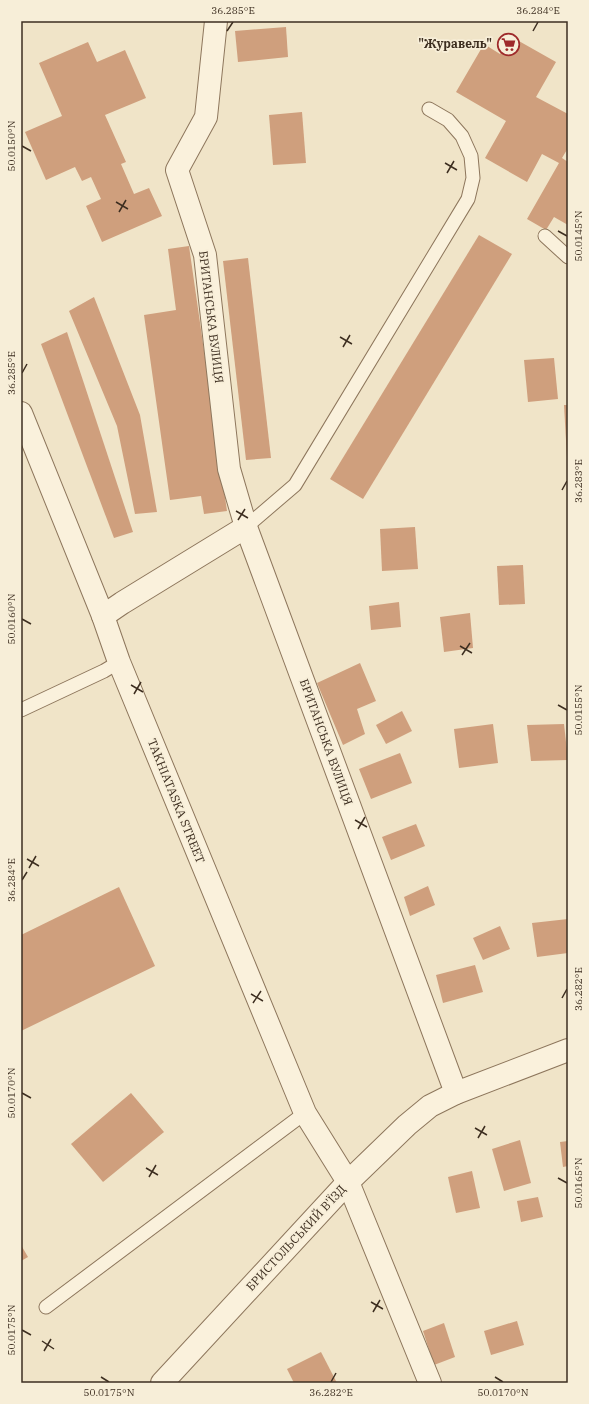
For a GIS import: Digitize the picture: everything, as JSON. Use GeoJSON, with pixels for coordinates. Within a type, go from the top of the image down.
{"type":"FeatureCollection","features":[{"type":"Feature","properties":{"kind":"street","name":"БРИТАНСЬКА ВУЛИЦЯ"},"geometry":{"type":"LineString","coordinates":[[216,21],[206,117],[177,170],[205,255],[229,469],[246,527],[456,1093]]}},
{"type":"Feature","properties":{"kind":"street","name":"TAKHIATASKA STREET"},"geometry":{"type":"LineString","coordinates":[[21,413],[103,616],[119,662],[306,1113],[348,1182]]}},
{"type":"Feature","properties":{"kind":"street"},"geometry":{"type":"LineString","coordinates":[[103,616],[246,527]]}},
{"type":"Feature","properties":{"kind":"street"},"geometry":{"type":"LineString","coordinates":[[348,1182],[407,1124],[430,1106],[456,1093],[568,1050]]}},
{"type":"Feature","properties":{"kind":"street","name":"БРИСТОЛЬСЬКИЙ В'ЇЗД"},"geometry":{"type":"LineString","coordinates":[[162,1383],[348,1182],[430,1383]]}},
{"type":"Feature","properties":{"kind":"lane"},"geometry":{"type":"LineString","coordinates":[[246,527],[296,485],[468,199],[473,178],[471,156],[468,149],[462,136],[448,120],[429,109]]}},
{"type":"Feature","properties":{"kind":"lane"},"geometry":{"type":"LineString","coordinates":[[545,236],[568,257]]}},
{"type":"Feature","properties":{"kind":"lane"},"geometry":{"type":"LineString","coordinates":[[21,710],[104,671],[119,662]]}},
{"type":"Feature","properties":{"kind":"lane"},"geometry":{"type":"LineString","coordinates":[[46,1307],[306,1113]]}},
{"type":"Feature","properties":{"kind":"building"},"geometry":{"type":"Polygon","coordinates":[[[286,27],[288,57],[238,62],[235,31],[286,27]]]}},
{"type":"Feature","properties":{"kind":"building"},"geometry":{"type":"Polygon","coordinates":[[[510,36],[556,62],[536,97],[568,114],[568,148],[562,158],[568,162],[568,225],[554,217],[546,230],[527,219],[559,163],[542,154],[527,182],[485,158],[506,121],[456,92],[484,44],[500,54],[510,36]]]}},
{"type":"Feature","properties":{"kind":"building"},"geometry":{"type":"Polygon","coordinates":[[[88,42],[97,62],[125,50],[146,98],[105,115],[126,162],[121,164],[134,194],[149,188],[162,216],[102,242],[86,206],[101,199],[91,177],[82,181],[75,167],[46,180],[25,132],[62,116],[39,63],[88,42]]]}},
{"type":"Feature","properties":{"kind":"building"},"geometry":{"type":"Polygon","coordinates":[[[302,112],[306,163],[273,165],[269,115],[302,112]]]}},
{"type":"Feature","properties":{"kind":"building"},"geometry":{"type":"Polygon","coordinates":[[[479,235],[512,254],[363,499],[330,479],[479,235]]]}},
{"type":"Feature","properties":{"kind":"building"},"geometry":{"type":"Polygon","coordinates":[[[189,246],[227,511],[204,514],[201,496],[170,500],[144,315],[176,310],[168,249],[189,246]]]}},
{"type":"Feature","properties":{"kind":"building"},"geometry":{"type":"Polygon","coordinates":[[[248,258],[271,458],[246,460],[223,261],[248,258]]]}},
{"type":"Feature","properties":{"kind":"building"},"geometry":{"type":"Polygon","coordinates":[[[94,297],[140,415],[157,512],[135,514],[117,426],[69,311],[94,297]]]}},
{"type":"Feature","properties":{"kind":"building"},"geometry":{"type":"Polygon","coordinates":[[[67,332],[133,532],[114,538],[41,344],[67,332]]]}},
{"type":"Feature","properties":{"kind":"building"},"geometry":{"type":"Polygon","coordinates":[[[554,358],[558,399],[528,402],[524,360],[554,358]]]}},
{"type":"Feature","properties":{"kind":"building"},"geometry":{"type":"Polygon","coordinates":[[[564,405],[568,405],[567,458],[564,405]]]}},
{"type":"Feature","properties":{"kind":"building"},"geometry":{"type":"Polygon","coordinates":[[[415,527],[418,569],[382,571],[380,529],[415,527]]]}},
{"type":"Feature","properties":{"kind":"building"},"geometry":{"type":"Polygon","coordinates":[[[523,565],[525,604],[499,605],[497,566],[523,565]]]}},
{"type":"Feature","properties":{"kind":"building"},"geometry":{"type":"Polygon","coordinates":[[[399,602],[401,627],[371,630],[369,606],[399,602]]]}},
{"type":"Feature","properties":{"kind":"building"},"geometry":{"type":"Polygon","coordinates":[[[470,613],[473,648],[444,652],[440,617],[470,613]]]}},
{"type":"Feature","properties":{"kind":"building"},"geometry":{"type":"Polygon","coordinates":[[[360,663],[376,701],[357,709],[365,734],[343,745],[317,683],[360,663]]]}},
{"type":"Feature","properties":{"kind":"building"},"geometry":{"type":"Polygon","coordinates":[[[402,711],[412,731],[386,744],[376,725],[402,711]]]}},
{"type":"Feature","properties":{"kind":"building"},"geometry":{"type":"Polygon","coordinates":[[[493,724],[498,763],[459,768],[454,729],[493,724]]]}},
{"type":"Feature","properties":{"kind":"building"},"geometry":{"type":"Polygon","coordinates":[[[564,724],[568,760],[531,761],[527,725],[564,724]]]}},
{"type":"Feature","properties":{"kind":"building"},"geometry":{"type":"Polygon","coordinates":[[[400,753],[412,783],[371,799],[359,769],[400,753]]]}},
{"type":"Feature","properties":{"kind":"building"},"geometry":{"type":"Polygon","coordinates":[[[416,824],[425,846],[391,860],[382,837],[416,824]]]}},
{"type":"Feature","properties":{"kind":"building"},"geometry":{"type":"Polygon","coordinates":[[[428,886],[435,905],[410,916],[404,897],[428,886]]]}},
{"type":"Feature","properties":{"kind":"building"},"geometry":{"type":"Polygon","coordinates":[[[119,887],[155,966],[21,1031],[21,935],[119,887]]]}},
{"type":"Feature","properties":{"kind":"building"},"geometry":{"type":"Polygon","coordinates":[[[568,919],[568,953],[537,957],[532,923],[568,919]]]}},
{"type":"Feature","properties":{"kind":"building"},"geometry":{"type":"Polygon","coordinates":[[[500,926],[510,949],[483,960],[473,938],[500,926]]]}},
{"type":"Feature","properties":{"kind":"building"},"geometry":{"type":"Polygon","coordinates":[[[475,965],[483,992],[443,1003],[436,975],[475,965]]]}},
{"type":"Feature","properties":{"kind":"building"},"geometry":{"type":"Polygon","coordinates":[[[131,1093],[164,1132],[103,1182],[71,1144],[131,1093]]]}},
{"type":"Feature","properties":{"kind":"building"},"geometry":{"type":"Polygon","coordinates":[[[520,1140],[531,1183],[504,1191],[492,1149],[520,1140]]]}},
{"type":"Feature","properties":{"kind":"building"},"geometry":{"type":"Polygon","coordinates":[[[568,1141],[568,1166],[563,1167],[560,1142],[568,1141]]]}},
{"type":"Feature","properties":{"kind":"building"},"geometry":{"type":"Polygon","coordinates":[[[472,1171],[480,1208],[456,1213],[448,1177],[472,1171]]]}},
{"type":"Feature","properties":{"kind":"building"},"geometry":{"type":"Polygon","coordinates":[[[538,1197],[543,1217],[521,1222],[517,1201],[538,1197]]]}},
{"type":"Feature","properties":{"kind":"building"},"geometry":{"type":"Polygon","coordinates":[[[21,1245],[28,1257],[21,1261],[21,1245]]]}},
{"type":"Feature","properties":{"kind":"building"},"geometry":{"type":"Polygon","coordinates":[[[517,1321],[524,1345],[491,1355],[484,1331],[517,1321]]]}},
{"type":"Feature","properties":{"kind":"building"},"geometry":{"type":"Polygon","coordinates":[[[444,1323],[455,1357],[434,1365],[423,1331],[444,1323]]]}},
{"type":"Feature","properties":{"kind":"building"},"geometry":{"type":"Polygon","coordinates":[[[321,1352],[337,1383],[294,1383],[287,1369],[321,1352]]]}},
{"type":"Feature","properties":{"kind":"place","name":"\"Журавель\""},"geometry":{"type":"Point","coordinates":[508,44]}}]}
